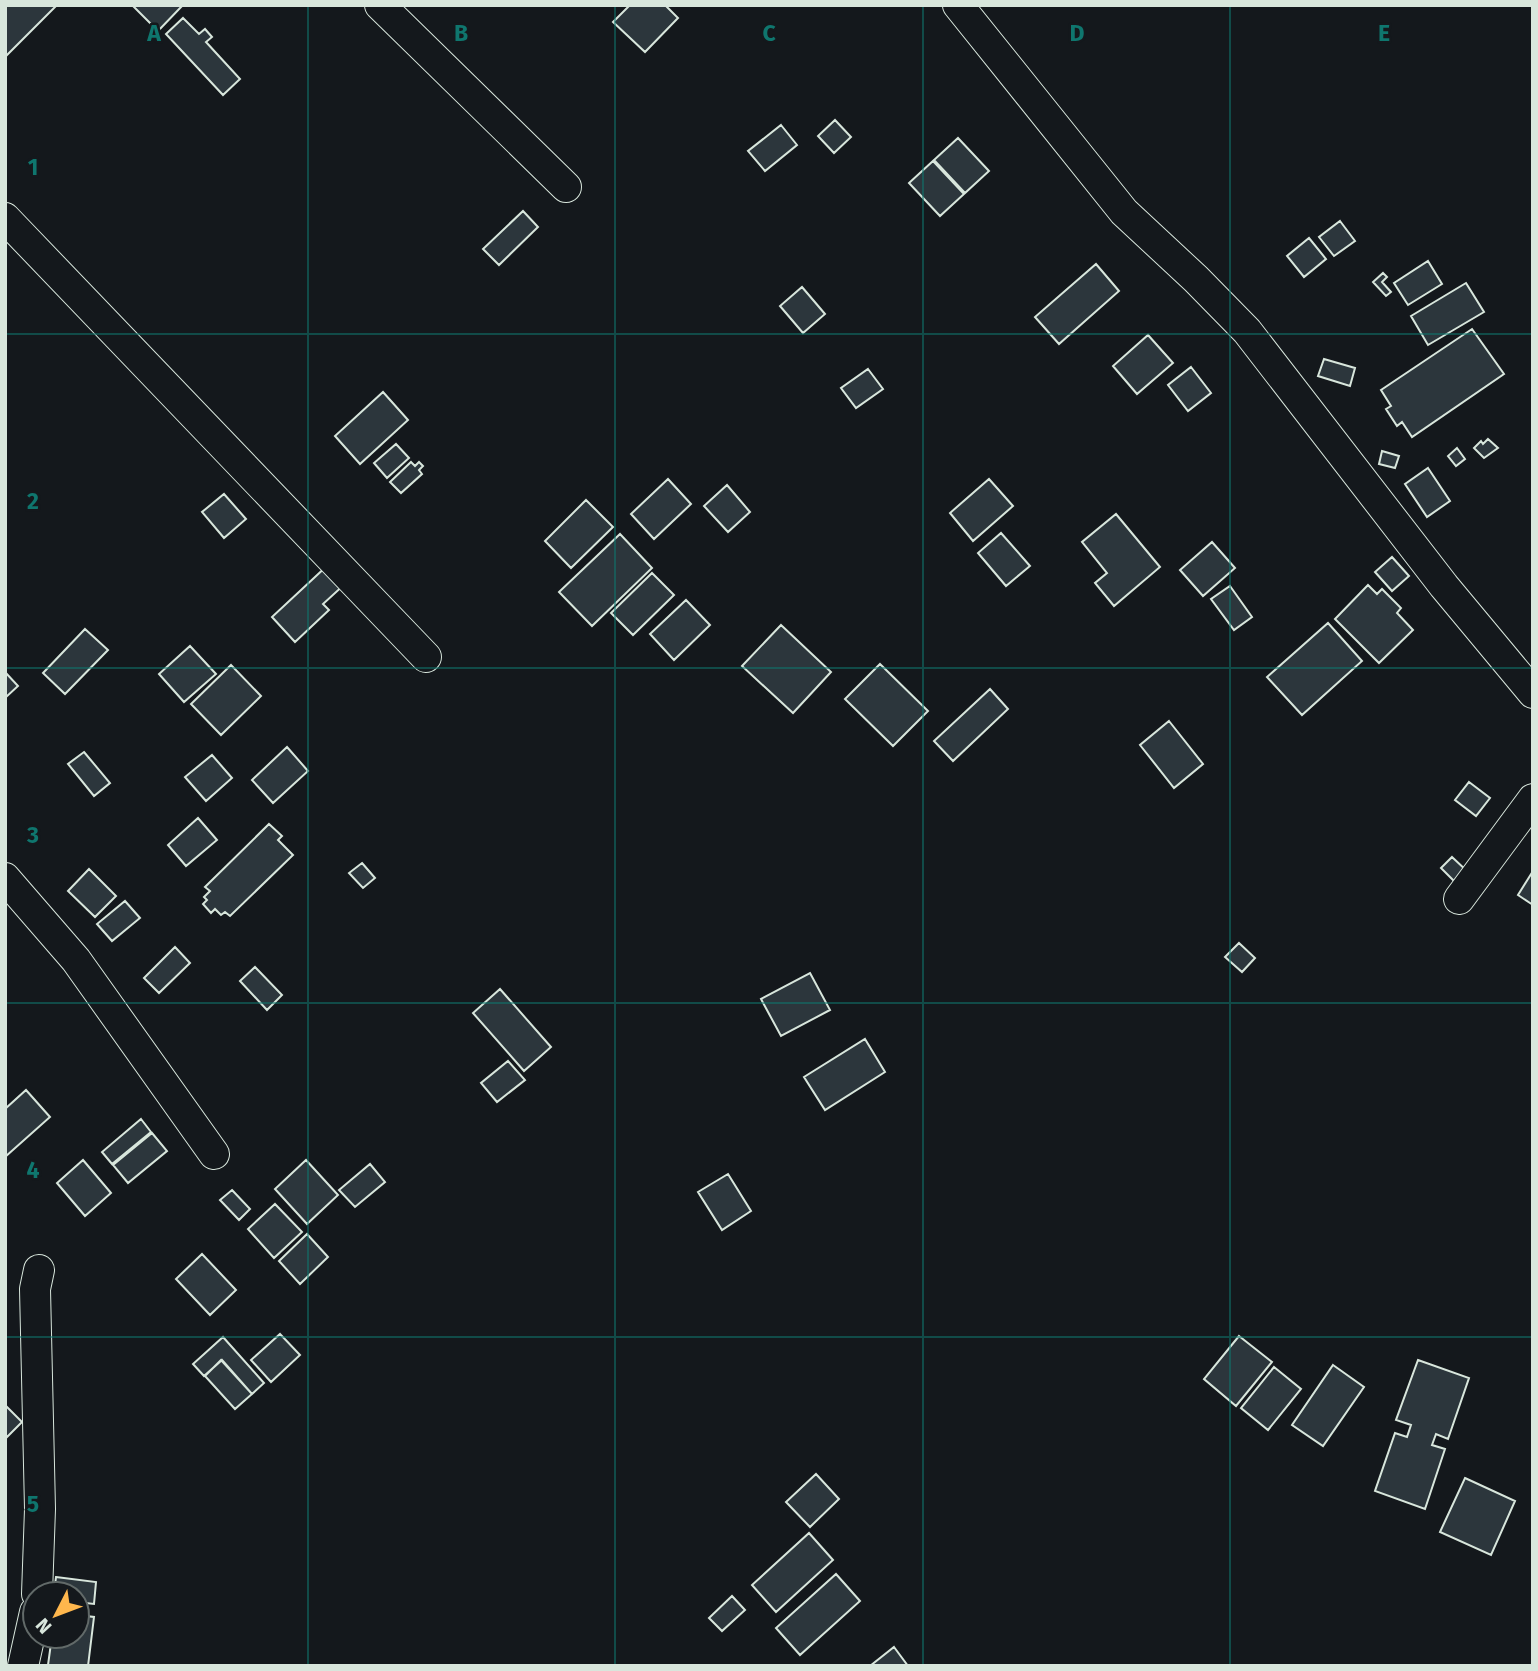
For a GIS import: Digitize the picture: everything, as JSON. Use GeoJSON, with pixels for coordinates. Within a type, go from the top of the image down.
{"type":"FeatureCollection","features":[{"type":"Feature","properties":{"kind":"street"},"geometry":{"type":"LineString","coordinates":[[380,5],[566,187]]}},
{"type":"Feature","properties":{"kind":"street"},"geometry":{"type":"LineString","coordinates":[[958,5],[1124,212],[1247,331],[1444,586],[1533,693]]}},
{"type":"Feature","properties":{"kind":"street"},"geometry":{"type":"LineString","coordinates":[[5,218],[426,657]]}},
{"type":"Feature","properties":{"kind":"street"},"geometry":{"type":"LineString","coordinates":[[1459,899],[1533,799]]}},
{"type":"Feature","properties":{"kind":"street"},"geometry":{"type":"LineString","coordinates":[[5,878],[76,960],[214,1154]]}},
{"type":"Feature","properties":{"kind":"street"},"geometry":{"type":"LineString","coordinates":[[37,1580],[40,1509],[35,1289],[39,1270]]}},
{"type":"Feature","properties":{"kind":"building"},"geometry":{"type":"Polygon","coordinates":[[[5,5],[57,5],[5,57],[5,5]]]}},
{"type":"Feature","properties":{"kind":"building"},"geometry":{"type":"Polygon","coordinates":[[[132,5],[183,5],[158,31],[132,5]]]}},
{"type":"Feature","properties":{"kind":"building"},"geometry":{"type":"Polygon","coordinates":[[[630,5],[665,5],[678,18],[645,52],[613,22],[630,5]]]}},
{"type":"Feature","properties":{"kind":"building"},"geometry":{"type":"Polygon","coordinates":[[[183,18],[199,34],[205,29],[212,37],[206,42],[240,79],[223,95],[166,34],[183,18]]]}},
{"type":"Feature","properties":{"kind":"building"},"geometry":{"type":"Polygon","coordinates":[[[835,120],[851,137],[834,153],[818,136],[835,120]]]}},
{"type":"Feature","properties":{"kind":"building"},"geometry":{"type":"Polygon","coordinates":[[[781,125],[797,145],[765,171],[748,151],[781,125]]]}},
{"type":"Feature","properties":{"kind":"building"},"geometry":{"type":"Polygon","coordinates":[[[958,138],[989,171],[965,193],[934,160],[958,138]]]}},
{"type":"Feature","properties":{"kind":"building"},"geometry":{"type":"Polygon","coordinates":[[[933,161],[964,194],[940,216],[909,183],[933,161]]]}},
{"type":"Feature","properties":{"kind":"building"},"geometry":{"type":"Polygon","coordinates":[[[523,211],[538,227],[499,265],[483,249],[523,211]]]}},
{"type":"Feature","properties":{"kind":"building"},"geometry":{"type":"Polygon","coordinates":[[[1340,221],[1355,241],[1334,256],[1319,237],[1340,221]]]}},
{"type":"Feature","properties":{"kind":"building"},"geometry":{"type":"Polygon","coordinates":[[[1309,238],[1326,259],[1304,277],[1287,256],[1309,238]]]}},
{"type":"Feature","properties":{"kind":"building"},"geometry":{"type":"Polygon","coordinates":[[[1428,261],[1442,284],[1408,305],[1394,283],[1428,261]]]}},
{"type":"Feature","properties":{"kind":"building"},"geometry":{"type":"Polygon","coordinates":[[[1096,264],[1119,291],[1059,344],[1035,317],[1096,264]]]}},
{"type":"Feature","properties":{"kind":"building"},"geometry":{"type":"Polygon","coordinates":[[[1383,273],[1387,277],[1382,282],[1391,292],[1386,296],[1373,282],[1383,273]]]}},
{"type":"Feature","properties":{"kind":"building"},"geometry":{"type":"Polygon","coordinates":[[[1466,283],[1484,312],[1428,345],[1411,316],[1466,283]]]}},
{"type":"Feature","properties":{"kind":"building"},"geometry":{"type":"Polygon","coordinates":[[[802,287],[825,314],[803,333],[780,306],[802,287]]]}},
{"type":"Feature","properties":{"kind":"building"},"geometry":{"type":"Polygon","coordinates":[[[1472,329],[1504,374],[1412,437],[1402,422],[1397,426],[1386,409],[1391,406],[1381,390],[1472,329]]]}},
{"type":"Feature","properties":{"kind":"building"},"geometry":{"type":"Polygon","coordinates":[[[1148,335],[1173,363],[1137,394],[1113,366],[1148,335]]]}},
{"type":"Feature","properties":{"kind":"building"},"geometry":{"type":"Polygon","coordinates":[[[1324,359],[1355,368],[1350,386],[1318,376],[1324,359]]]}},
{"type":"Feature","properties":{"kind":"building"},"geometry":{"type":"Polygon","coordinates":[[[1191,367],[1211,393],[1188,411],[1168,385],[1191,367]]]}},
{"type":"Feature","properties":{"kind":"building"},"geometry":{"type":"Polygon","coordinates":[[[868,369],[883,389],[856,408],[841,388],[868,369]]]}},
{"type":"Feature","properties":{"kind":"building"},"geometry":{"type":"Polygon","coordinates":[[[383,392],[408,420],[360,464],[335,436],[383,392]]]}},
{"type":"Feature","properties":{"kind":"building"},"geometry":{"type":"Polygon","coordinates":[[[1488,439],[1498,448],[1484,458],[1474,448],[1481,441],[1483,444],[1488,439]]]}},
{"type":"Feature","properties":{"kind":"building"},"geometry":{"type":"Polygon","coordinates":[[[396,444],[409,458],[387,478],[374,463],[396,444]]]}},
{"type":"Feature","properties":{"kind":"building"},"geometry":{"type":"Polygon","coordinates":[[[1457,448],[1465,459],[1456,466],[1448,456],[1457,448]]]}},
{"type":"Feature","properties":{"kind":"building"},"geometry":{"type":"Polygon","coordinates":[[[1382,451],[1399,456],[1395,468],[1379,464],[1382,451]]]}},
{"type":"Feature","properties":{"kind":"building"},"geometry":{"type":"Polygon","coordinates":[[[411,462],[415,466],[419,462],[423,466],[419,470],[422,474],[401,493],[390,482],[411,462]]]}},
{"type":"Feature","properties":{"kind":"building"},"geometry":{"type":"Polygon","coordinates":[[[1428,468],[1450,501],[1427,517],[1405,484],[1428,468]]]}},
{"type":"Feature","properties":{"kind":"building"},"geometry":{"type":"Polygon","coordinates":[[[668,479],[691,504],[654,539],[631,514],[668,479]]]}},
{"type":"Feature","properties":{"kind":"building"},"geometry":{"type":"Polygon","coordinates":[[[989,479],[1013,506],[973,541],[950,513],[989,479]]]}},
{"type":"Feature","properties":{"kind":"building"},"geometry":{"type":"Polygon","coordinates":[[[727,485],[750,512],[728,532],[704,506],[727,485]]]}},
{"type":"Feature","properties":{"kind":"building"},"geometry":{"type":"Polygon","coordinates":[[[224,494],[246,519],[224,538],[202,512],[224,494]]]}},
{"type":"Feature","properties":{"kind":"building"},"geometry":{"type":"Polygon","coordinates":[[[586,500],[613,527],[571,568],[545,541],[586,500]]]}},
{"type":"Feature","properties":{"kind":"building"},"geometry":{"type":"Polygon","coordinates":[[[1116,514],[1160,567],[1114,606],[1095,583],[1107,573],[1082,542],[1116,514]]]}},
{"type":"Feature","properties":{"kind":"building"},"geometry":{"type":"Polygon","coordinates":[[[1001,533],[1030,566],[1006,586],[978,553],[1001,533]]]}},
{"type":"Feature","properties":{"kind":"building"},"geometry":{"type":"Polygon","coordinates":[[[620,534],[652,568],[592,626],[559,592],[620,534]]]}},
{"type":"Feature","properties":{"kind":"building"},"geometry":{"type":"Polygon","coordinates":[[[1212,542],[1235,568],[1203,596],[1180,570],[1212,542]]]}},
{"type":"Feature","properties":{"kind":"building"},"geometry":{"type":"Polygon","coordinates":[[[1392,557],[1409,576],[1392,591],[1375,572],[1392,557]]]}},
{"type":"Feature","properties":{"kind":"building"},"geometry":{"type":"Polygon","coordinates":[[[329,564],[346,583],[323,604],[329,610],[295,642],[272,617],[329,564]]]}},
{"type":"Feature","properties":{"kind":"building"},"geometry":{"type":"Polygon","coordinates":[[[652,573],[674,595],[633,635],[611,613],[652,573]]]}},
{"type":"Feature","properties":{"kind":"building"},"geometry":{"type":"Polygon","coordinates":[[[1368,585],[1377,594],[1382,589],[1401,608],[1397,613],[1413,630],[1379,663],[1335,619],[1368,585]]]}},
{"type":"Feature","properties":{"kind":"building"},"geometry":{"type":"Polygon","coordinates":[[[1230,586],[1252,617],[1234,630],[1211,599],[1230,586]]]}},
{"type":"Feature","properties":{"kind":"building"},"geometry":{"type":"Polygon","coordinates":[[[686,600],[710,625],[674,660],[650,634],[686,600]]]}},
{"type":"Feature","properties":{"kind":"building"},"geometry":{"type":"Polygon","coordinates":[[[1328,623],[1362,661],[1302,715],[1267,677],[1328,623]]]}},
{"type":"Feature","properties":{"kind":"building"},"geometry":{"type":"Polygon","coordinates":[[[781,625],[831,672],[793,713],[742,666],[781,625]]]}},
{"type":"Feature","properties":{"kind":"building"},"geometry":{"type":"Polygon","coordinates":[[[85,629],[108,650],[65,694],[43,673],[85,629]]]}},
{"type":"Feature","properties":{"kind":"building"},"geometry":{"type":"Polygon","coordinates":[[[190,646],[216,674],[184,702],[159,674],[190,646]]]}},
{"type":"Feature","properties":{"kind":"building"},"geometry":{"type":"Polygon","coordinates":[[[880,664],[928,711],[893,746],[845,699],[880,664]]]}},
{"type":"Feature","properties":{"kind":"building"},"geometry":{"type":"Polygon","coordinates":[[[231,665],[261,696],[221,735],[191,704],[231,665]]]}},
{"type":"Feature","properties":{"kind":"building"},"geometry":{"type":"Polygon","coordinates":[[[5,672],[18,686],[5,698],[5,672]]]}},
{"type":"Feature","properties":{"kind":"building"},"geometry":{"type":"Polygon","coordinates":[[[990,689],[1008,709],[953,761],[934,741],[990,689]]]}},
{"type":"Feature","properties":{"kind":"building"},"geometry":{"type":"Polygon","coordinates":[[[1169,721],[1203,764],[1174,788],[1140,745],[1169,721]]]}},
{"type":"Feature","properties":{"kind":"building"},"geometry":{"type":"Polygon","coordinates":[[[287,747],[308,771],[273,803],[252,780],[287,747]]]}},
{"type":"Feature","properties":{"kind":"building"},"geometry":{"type":"Polygon","coordinates":[[[84,752],[110,783],[94,796],[68,764],[84,752]]]}},
{"type":"Feature","properties":{"kind":"building"},"geometry":{"type":"Polygon","coordinates":[[[212,755],[232,778],[206,801],[185,777],[212,755]]]}},
{"type":"Feature","properties":{"kind":"building"},"geometry":{"type":"Polygon","coordinates":[[[1469,782],[1490,798],[1476,816],[1455,800],[1469,782]]]}},
{"type":"Feature","properties":{"kind":"building"},"geometry":{"type":"Polygon","coordinates":[[[198,818],[217,840],[186,866],[168,845],[198,818]]]}},
{"type":"Feature","properties":{"kind":"building"},"geometry":{"type":"Polygon","coordinates":[[[269,824],[282,836],[278,840],[293,855],[230,916],[225,912],[221,915],[215,909],[211,913],[203,904],[207,900],[204,897],[210,891],[205,887],[269,824]]]}},
{"type":"Feature","properties":{"kind":"building"},"geometry":{"type":"Polygon","coordinates":[[[1452,857],[1468,872],[1457,884],[1441,868],[1452,857]]]}},
{"type":"Feature","properties":{"kind":"building"},"geometry":{"type":"Polygon","coordinates":[[[362,863],[375,878],[363,888],[349,873],[362,863]]]}},
{"type":"Feature","properties":{"kind":"building"},"geometry":{"type":"Polygon","coordinates":[[[89,869],[116,896],[95,917],[68,891],[89,869]]]}},
{"type":"Feature","properties":{"kind":"building"},"geometry":{"type":"Polygon","coordinates":[[[1533,871],[1533,905],[1518,895],[1533,871]]]}},
{"type":"Feature","properties":{"kind":"building"},"geometry":{"type":"Polygon","coordinates":[[[125,901],[140,918],[112,941],[97,924],[125,901]]]}},
{"type":"Feature","properties":{"kind":"building"},"geometry":{"type":"Polygon","coordinates":[[[1239,943],[1255,958],[1242,972],[1225,957],[1239,943]]]}},
{"type":"Feature","properties":{"kind":"building"},"geometry":{"type":"Polygon","coordinates":[[[175,947],[190,963],[159,993],[144,978],[175,947]]]}},
{"type":"Feature","properties":{"kind":"building"},"geometry":{"type":"Polygon","coordinates":[[[255,967],[282,995],[267,1010],[240,981],[255,967]]]}},
{"type":"Feature","properties":{"kind":"building"},"geometry":{"type":"Polygon","coordinates":[[[810,973],[830,1010],[781,1036],[761,999],[810,973]]]}},
{"type":"Feature","properties":{"kind":"building"},"geometry":{"type":"Polygon","coordinates":[[[500,989],[551,1047],[524,1071],[473,1013],[500,989]]]}},
{"type":"Feature","properties":{"kind":"building"},"geometry":{"type":"Polygon","coordinates":[[[865,1039],[885,1072],[825,1110],[804,1077],[865,1039]]]}},
{"type":"Feature","properties":{"kind":"building"},"geometry":{"type":"Polygon","coordinates":[[[508,1061],[525,1080],[497,1102],[481,1083],[508,1061]]]}},
{"type":"Feature","properties":{"kind":"building"},"geometry":{"type":"Polygon","coordinates":[[[26,1090],[50,1117],[5,1157],[5,1109],[26,1090]]]}},
{"type":"Feature","properties":{"kind":"building"},"geometry":{"type":"Polygon","coordinates":[[[141,1119],[151,1132],[112,1164],[102,1152],[141,1119]]]}},
{"type":"Feature","properties":{"kind":"building"},"geometry":{"type":"Polygon","coordinates":[[[152,1133],[167,1151],[128,1183],[113,1165],[152,1133]]]}},
{"type":"Feature","properties":{"kind":"building"},"geometry":{"type":"Polygon","coordinates":[[[83,1160],[111,1193],[85,1216],[57,1183],[83,1160]]]}},
{"type":"Feature","properties":{"kind":"building"},"geometry":{"type":"Polygon","coordinates":[[[306,1160],[338,1195],[307,1224],[275,1189],[306,1160]]]}},
{"type":"Feature","properties":{"kind":"building"},"geometry":{"type":"Polygon","coordinates":[[[370,1164],[385,1182],[355,1207],[339,1190],[370,1164]]]}},
{"type":"Feature","properties":{"kind":"building"},"geometry":{"type":"Polygon","coordinates":[[[728,1174],[751,1211],[722,1230],[698,1192],[728,1174]]]}},
{"type":"Feature","properties":{"kind":"building"},"geometry":{"type":"Polygon","coordinates":[[[232,1190],[250,1209],[239,1220],[220,1200],[232,1190]]]}},
{"type":"Feature","properties":{"kind":"building"},"geometry":{"type":"Polygon","coordinates":[[[275,1204],[302,1232],[274,1258],[248,1229],[275,1204]]]}},
{"type":"Feature","properties":{"kind":"building"},"geometry":{"type":"Polygon","coordinates":[[[307,1234],[328,1257],[300,1284],[279,1261],[307,1234]]]}},
{"type":"Feature","properties":{"kind":"building"},"geometry":{"type":"Polygon","coordinates":[[[202,1254],[236,1290],[210,1315],[176,1279],[202,1254]]]}},
{"type":"Feature","properties":{"kind":"building"},"geometry":{"type":"Polygon","coordinates":[[[280,1334],[300,1355],[271,1382],[251,1360],[280,1334]]]}},
{"type":"Feature","properties":{"kind":"building"},"geometry":{"type":"Polygon","coordinates":[[[1239,1336],[1272,1362],[1236,1406],[1204,1379],[1239,1336]]]}},
{"type":"Feature","properties":{"kind":"building"},"geometry":{"type":"Polygon","coordinates":[[[223,1337],[264,1383],[252,1394],[222,1360],[204,1376],[193,1364],[223,1337]]]}},
{"type":"Feature","properties":{"kind":"building"},"geometry":{"type":"Polygon","coordinates":[[[221,1360],[252,1394],[235,1409],[205,1376],[221,1360]]]}},
{"type":"Feature","properties":{"kind":"building"},"geometry":{"type":"Polygon","coordinates":[[[1418,1360],[1469,1378],[1448,1439],[1436,1434],[1432,1445],[1445,1449],[1425,1509],[1375,1491],[1395,1433],[1407,1437],[1411,1425],[1396,1420],[1418,1360]]]}},
{"type":"Feature","properties":{"kind":"building"},"geometry":{"type":"Polygon","coordinates":[[[1333,1365],[1364,1387],[1323,1446],[1292,1425],[1333,1365]]]}},
{"type":"Feature","properties":{"kind":"building"},"geometry":{"type":"Polygon","coordinates":[[[1274,1367],[1301,1389],[1268,1430],[1241,1408],[1274,1367]]]}},
{"type":"Feature","properties":{"kind":"building"},"geometry":{"type":"Polygon","coordinates":[[[5,1405],[22,1422],[7,1437],[5,1435],[5,1405]]]}},
{"type":"Feature","properties":{"kind":"building"},"geometry":{"type":"Polygon","coordinates":[[[816,1474],[839,1499],[810,1527],[786,1502],[816,1474]]]}},
{"type":"Feature","properties":{"kind":"building"},"geometry":{"type":"Polygon","coordinates":[[[1465,1478],[1515,1501],[1491,1555],[1440,1532],[1465,1478]]]}},
{"type":"Feature","properties":{"kind":"building"},"geometry":{"type":"Polygon","coordinates":[[[809,1533],[833,1560],[776,1612],[752,1585],[809,1533]]]}},
{"type":"Feature","properties":{"kind":"building"},"geometry":{"type":"Polygon","coordinates":[[[836,1574],[860,1601],[800,1655],[776,1628],[836,1574]]]}},
{"type":"Feature","properties":{"kind":"building"},"geometry":{"type":"Polygon","coordinates":[[[56,1577],[80,1580],[56,1580],[56,1577]]]}},
{"type":"Feature","properties":{"kind":"building"},"geometry":{"type":"Polygon","coordinates":[[[91,1581],[96,1582],[94,1604],[91,1604],[91,1581]]]}},
{"type":"Feature","properties":{"kind":"building"},"geometry":{"type":"Polygon","coordinates":[[[732,1596],[745,1610],[722,1631],[709,1618],[732,1596]]]}},
{"type":"Feature","properties":{"kind":"building"},"geometry":{"type":"Polygon","coordinates":[[[91,1617],[94,1617],[91,1642],[91,1617]]]}},
{"type":"Feature","properties":{"kind":"building"},"geometry":{"type":"Polygon","coordinates":[[[894,1647],[908,1666],[870,1666],[894,1647]]]}},
{"type":"Feature","properties":{"kind":"building"},"geometry":{"type":"Polygon","coordinates":[[[50,1650],[90,1650],[88,1666],[48,1665],[50,1650]]]}}]}
